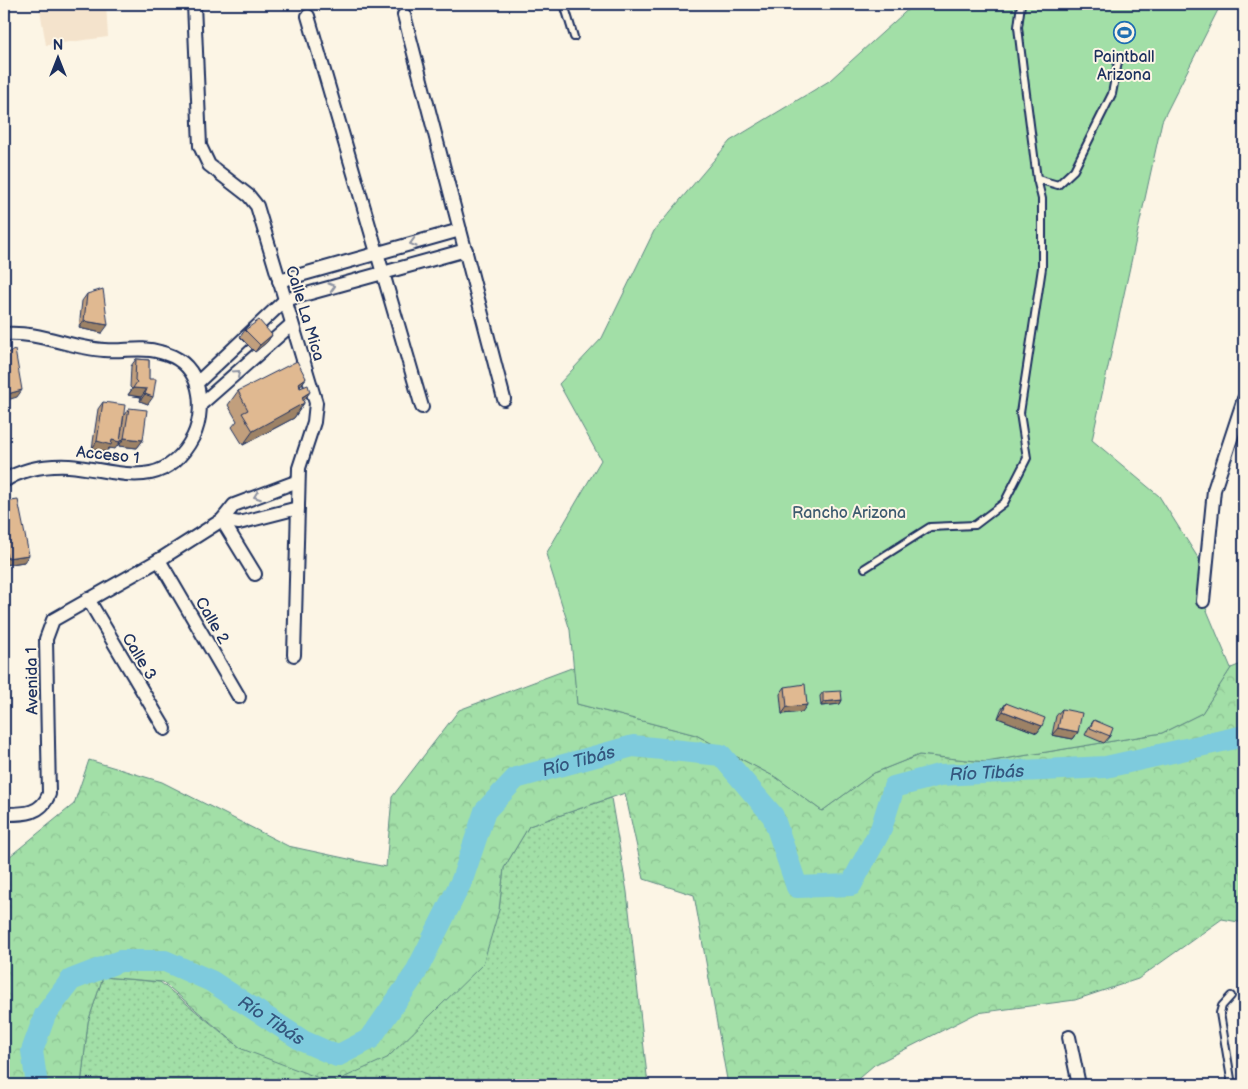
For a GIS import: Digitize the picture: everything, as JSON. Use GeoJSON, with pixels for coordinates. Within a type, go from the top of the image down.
{"type":"FeatureCollection","features":[{"type":"Feature","properties":{"kind":"street","name":"Calle La Mica"},"geometry":{"type":"LineString","coordinates":[[194,4],[200,146],[209,165],[248,196],[257,206],[316,403],[314,422],[299,468],[294,655]]}},
{"type":"Feature","properties":{"kind":"street"},"geometry":{"type":"LineString","coordinates":[[404,15],[504,399]]}},
{"type":"Feature","properties":{"kind":"street"},"geometry":{"type":"LineString","coordinates":[[308,16],[422,407]]}},
{"type":"Feature","properties":{"kind":"street"},"geometry":{"type":"LineString","coordinates":[[279,281],[460,230]]}},
{"type":"Feature","properties":{"kind":"street"},"geometry":{"type":"LineString","coordinates":[[197,383],[285,300],[466,250]]}},
{"type":"Feature","properties":{"kind":"street"},"geometry":{"type":"LineString","coordinates":[[200,405],[292,324]]}},
{"type":"Feature","properties":{"kind":"street","name":"Acceso 1"},"geometry":{"type":"LineString","coordinates":[[4,334],[23,332],[103,350],[156,350],[175,357],[184,364],[197,383],[200,405],[195,434],[186,449],[163,470],[135,476],[68,466],[41,467],[25,470],[4,481]]}},
{"type":"Feature","properties":{"kind":"street"},"geometry":{"type":"LineString","coordinates":[[1203,601],[1214,490],[1244,399]]}},
{"type":"Feature","properties":{"kind":"street","name":"Avenida 1"},"geometry":{"type":"LineString","coordinates":[[4,814],[28,814],[45,804],[49,794],[46,639],[53,620],[160,560],[222,520],[234,505],[298,481]]}},
{"type":"Feature","properties":{"kind":"street"},"geometry":{"type":"LineString","coordinates":[[222,520],[238,522],[298,508]]}},
{"type":"Feature","properties":{"kind":"street"},"geometry":{"type":"LineString","coordinates":[[222,520],[255,574]]}},
{"type":"Feature","properties":{"kind":"street","name":"Calle 2"},"geometry":{"type":"LineString","coordinates":[[160,560],[239,697]]}},
{"type":"Feature","properties":{"kind":"street","name":"Calle 3"},"geometry":{"type":"LineString","coordinates":[[88,599],[165,729]]}},
{"type":"Feature","properties":{"kind":"street"},"geometry":{"type":"LineString","coordinates":[[1069,1037],[1079,1085]]}},
{"type":"Feature","properties":{"kind":"lane"},"geometry":{"type":"LineString","coordinates":[[564,4],[574,37]]}},
{"type":"Feature","properties":{"kind":"lane"},"geometry":{"type":"LineString","coordinates":[[865,568],[930,527],[975,525],[1004,503],[1027,458],[1020,414],[1042,268],[1042,199],[1037,179],[1018,27],[1021,4]]}},
{"type":"Feature","properties":{"kind":"lane"},"geometry":{"type":"LineString","coordinates":[[1037,179],[1058,184],[1074,170],[1112,94],[1118,62]]}},
{"type":"Feature","properties":{"kind":"lane"},"geometry":{"type":"LineString","coordinates":[[1232,996],[1222,1006],[1220,1013],[1232,1085]]}},
{"type":"Feature","properties":{"kind":"shaded area"},"geometry":{"type":"Polygon","coordinates":[[[39,4],[106,4],[108,37],[46,45],[39,4]]]}},
{"type":"Feature","properties":{"kind":"green space","name":"Rancho Arizona"},"geometry":{"type":"Polygon","coordinates":[[[914,4],[1221,4],[1162,121],[1092,440],[1159,496],[1207,572],[1203,601],[1231,668],[1202,713],[1162,733],[986,762],[919,755],[874,773],[822,811],[777,778],[696,735],[577,704],[570,630],[546,554],[601,460],[559,384],[602,338],[654,231],[730,141],[829,81],[914,4]]]}},
{"type":"Feature","properties":{"kind":"green space"},"geometry":{"type":"Polygon","coordinates":[[[1244,663],[1244,923],[1222,919],[1138,979],[1075,1000],[977,1013],[874,1065],[851,1085],[728,1085],[694,895],[644,879],[625,793],[529,826],[504,868],[499,910],[483,964],[387,1058],[332,1083],[242,1049],[163,982],[103,977],[88,1022],[81,1085],[4,1085],[4,861],[74,804],[89,760],[162,782],[288,846],[386,867],[392,797],[459,710],[574,667],[577,704],[696,735],[777,778],[822,811],[874,773],[919,755],[986,762],[1162,733],[1202,713],[1231,668],[1244,663]]]}},
{"type":"Feature","properties":{"kind":"green space"},"geometry":{"type":"Polygon","coordinates":[[[611,798],[627,892],[648,1085],[81,1085],[88,1022],[103,977],[160,982],[242,1049],[499,910],[504,868],[529,826],[611,798]]]}},
{"type":"Feature","properties":{"kind":"building"},"geometry":{"type":"Polygon","coordinates":[[[103,289],[108,325],[84,321],[87,294],[103,289]]]}},
{"type":"Feature","properties":{"kind":"building"},"geometry":{"type":"Polygon","coordinates":[[[259,320],[272,335],[260,345],[245,330],[259,320]]]}},
{"type":"Feature","properties":{"kind":"building"},"geometry":{"type":"Polygon","coordinates":[[[15,350],[22,390],[4,395],[4,354],[15,350]]]}},
{"type":"Feature","properties":{"kind":"building"},"geometry":{"type":"Polygon","coordinates":[[[136,359],[149,360],[149,379],[156,379],[153,397],[145,394],[147,389],[133,388],[137,382],[135,380],[136,359]]]}},
{"type":"Feature","properties":{"kind":"building"},"geometry":{"type":"Polygon","coordinates":[[[297,361],[306,378],[299,383],[300,388],[308,385],[310,392],[302,397],[304,403],[253,431],[242,413],[248,410],[238,391],[297,361]]]}},
{"type":"Feature","properties":{"kind":"building"},"geometry":{"type":"Polygon","coordinates":[[[103,402],[125,405],[120,442],[112,440],[111,445],[97,441],[103,402]]]}},
{"type":"Feature","properties":{"kind":"building"},"geometry":{"type":"Polygon","coordinates":[[[129,408],[147,410],[143,440],[124,438],[129,408]]]}},
{"type":"Feature","properties":{"kind":"building"},"geometry":{"type":"Polygon","coordinates":[[[18,500],[29,555],[7,558],[4,541],[4,502],[18,500]]]}},
{"type":"Feature","properties":{"kind":"building"},"geometry":{"type":"Polygon","coordinates":[[[805,684],[807,705],[787,707],[785,687],[805,684]]]}},
{"type":"Feature","properties":{"kind":"building"},"geometry":{"type":"Polygon","coordinates":[[[841,691],[842,700],[823,702],[823,692],[841,691]]]}},
{"type":"Feature","properties":{"kind":"building"},"geometry":{"type":"Polygon","coordinates":[[[1006,703],[1045,718],[1042,726],[1003,711],[1006,703]]]}},
{"type":"Feature","properties":{"kind":"building"},"geometry":{"type":"Polygon","coordinates":[[[1062,709],[1082,713],[1078,732],[1058,728],[1062,709]]]}},
{"type":"Feature","properties":{"kind":"building"},"geometry":{"type":"Polygon","coordinates":[[[1094,720],[1113,728],[1110,736],[1090,728],[1094,720]]]}},
{"type":"Feature","properties":{"kind":"waterway","name":"Río Tibás"},"geometry":{"type":"LineString","coordinates":[[37,1085],[32,1051],[45,1015],[71,980],[120,961],[165,961],[211,981],[303,1041],[337,1056],[370,1039],[415,974],[462,880],[485,811],[516,778],[633,746],[721,755],[773,816],[797,887],[851,885],[881,829],[894,787],[939,775],[1106,767],[1244,736]]}},
{"type":"Feature","properties":{"kind":"place","name":"Paintball Arizona"},"geometry":{"type":"Point","coordinates":[1124,32]}}]}
